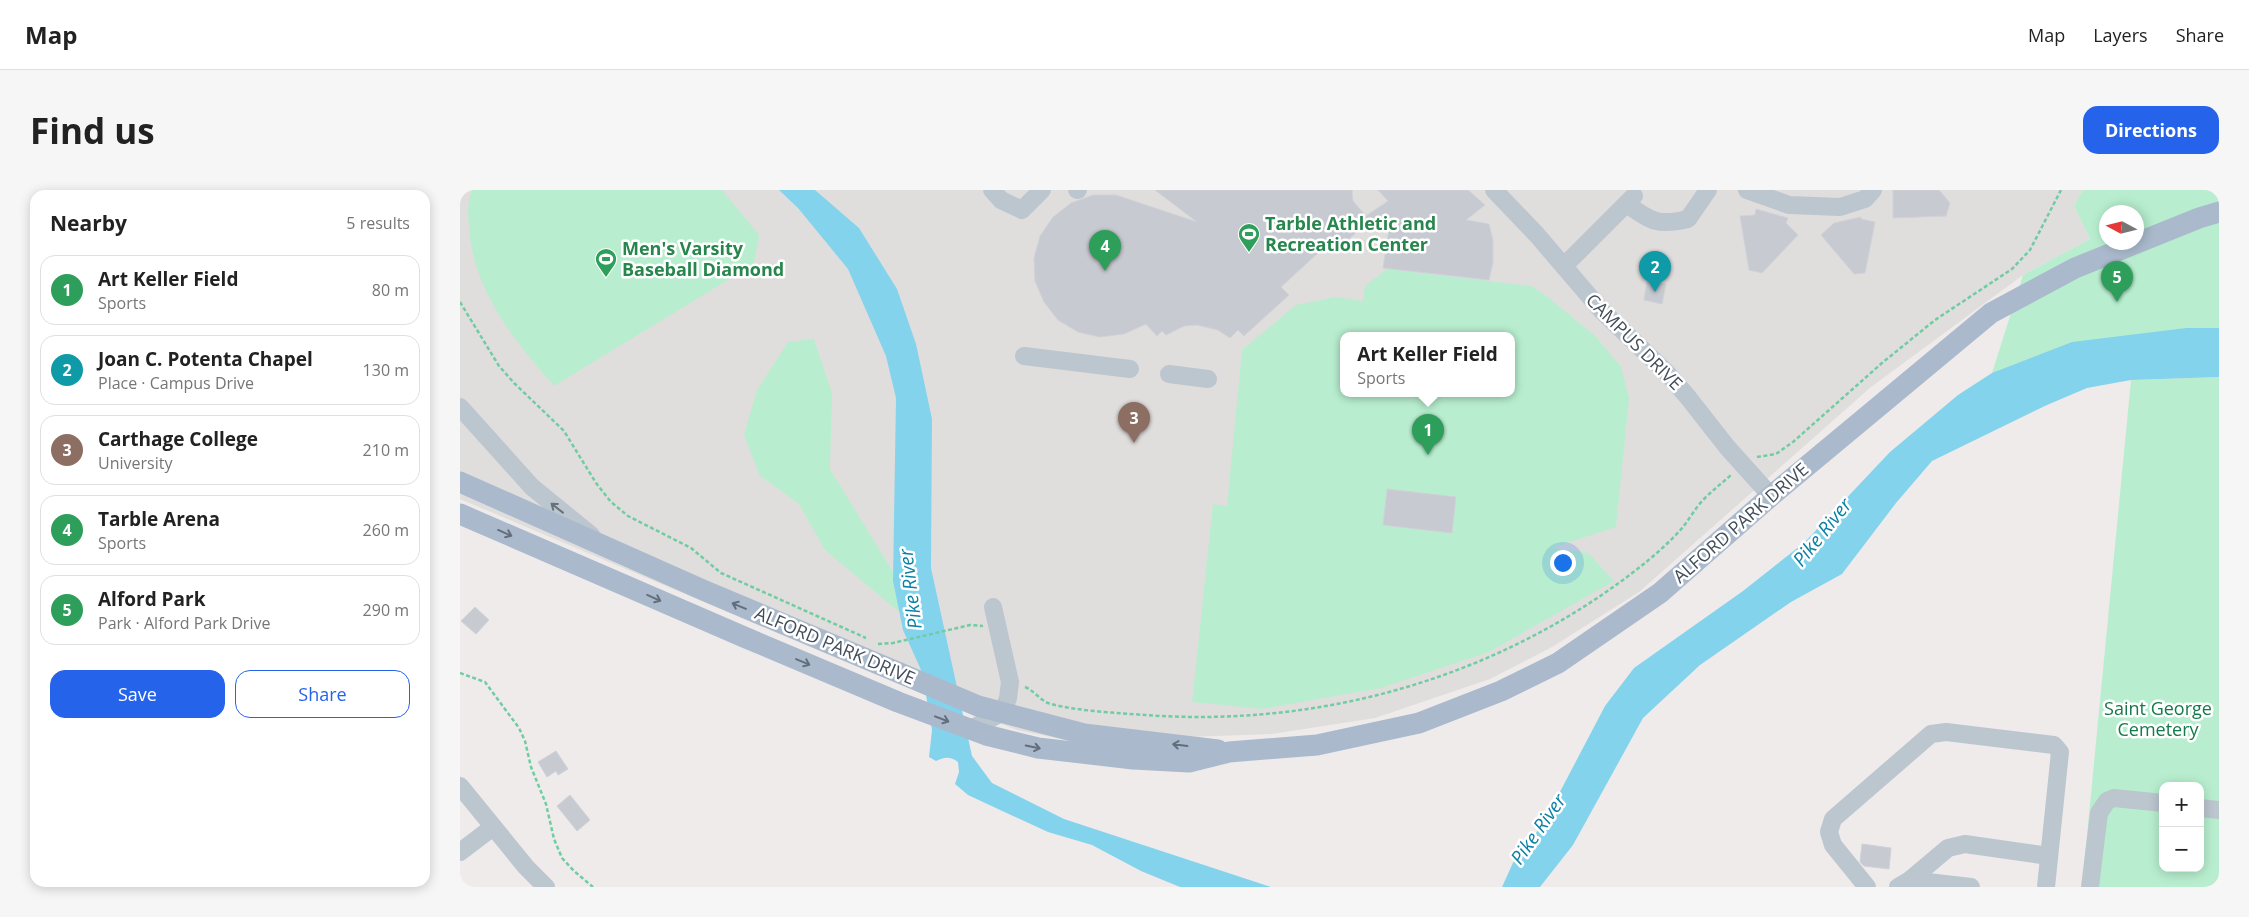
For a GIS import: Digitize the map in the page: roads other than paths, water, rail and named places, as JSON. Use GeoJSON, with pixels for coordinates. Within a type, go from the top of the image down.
{"type":"FeatureCollection","features":[{"type":"Feature","properties":{"kind":"main road","name":"ALFORD PARK DRIVE"},"geometry":{"type":"LineString","coordinates":[[460,514],[898,702],[978,732],[1038,748],[1134,759],[1189,762],[1228,752],[1317,745],[1419,724],[1501,691],[1558,663],[1660,593],[1771,496],[1991,313],[2075,268],[2199,218],[2219,212]]}},
{"type":"Feature","properties":{"kind":"main road","name":"ALFORD PARK DRIVE"},"geometry":{"type":"LineString","coordinates":[[460,482],[609,549],[978,706],[1084,734],[1228,752]]}},
{"type":"Feature","properties":{"kind":"street"},"geometry":{"type":"LineString","coordinates":[[992,190],[1001,200],[1022,210],[1038,191]]}},
{"type":"Feature","properties":{"kind":"street","name":"CAMPUS DRIVE"},"geometry":{"type":"LineString","coordinates":[[1494,190],[1564,266],[1602,311],[1666,372],[1742,465],[1771,496]]}},
{"type":"Feature","properties":{"kind":"street"},"geometry":{"type":"LineString","coordinates":[[1564,266],[1630,200],[1643,217],[1667,224],[1688,219],[1708,190]]}},
{"type":"Feature","properties":{"kind":"street"},"geometry":{"type":"LineString","coordinates":[[1747,190],[1789,205],[1840,207],[1865,200],[1873,190]]}},
{"type":"Feature","properties":{"kind":"street"},"geometry":{"type":"LineString","coordinates":[[1024,356],[1130,369]]}},
{"type":"Feature","properties":{"kind":"street"},"geometry":{"type":"LineString","coordinates":[[1169,374],[1208,379]]}},
{"type":"Feature","properties":{"kind":"street"},"geometry":{"type":"LineString","coordinates":[[460,407],[532,486],[609,549]]}},
{"type":"Feature","properties":{"kind":"street"},"geometry":{"type":"LineString","coordinates":[[978,732],[1004,712],[1010,682],[993,607]]}},
{"type":"Feature","properties":{"kind":"street"},"geometry":{"type":"LineString","coordinates":[[1867,887],[1833,845],[1829,832],[1833,819],[1931,734],[1946,732],[2054,745],[2060,752],[2046,887]]}},
{"type":"Feature","properties":{"kind":"street"},"geometry":{"type":"LineString","coordinates":[[460,786],[546,887]]}},
{"type":"Feature","properties":{"kind":"street"},"geometry":{"type":"LineString","coordinates":[[2090,887],[2099,812],[2102,807],[2114,798],[2159,803]]}},
{"type":"Feature","properties":{"kind":"street"},"geometry":{"type":"LineString","coordinates":[[2204,808],[2219,810]]}},
{"type":"Feature","properties":{"kind":"street"},"geometry":{"type":"LineString","coordinates":[[460,852],[493,827]]}},
{"type":"Feature","properties":{"kind":"street"},"geometry":{"type":"LineString","coordinates":[[1904,884],[1948,848],[1965,844],[2049,856]]}},
{"type":"Feature","properties":{"kind":"street"},"geometry":{"type":"LineString","coordinates":[[516,854],[528,887]]}},
{"type":"Feature","properties":{"kind":"street"},"geometry":{"type":"LineString","coordinates":[[1904,884],[1971,887]]}},
{"type":"Feature","properties":{"kind":"water","name":"Pike River"},"geometry":{"type":"Polygon","coordinates":[[[779,190],[815,190],[859,228],[897,289],[916,344],[932,419],[931,568],[972,756],[992,783],[1064,819],[1271,887],[1180,887],[1141,871],[1092,845],[1048,832],[968,795],[955,784],[959,772],[958,762],[947,758],[936,761],[929,757],[932,730],[922,672],[903,630],[893,581],[896,398],[886,356],[848,269],[798,208],[779,190]]]}},
{"type":"Feature","properties":{"kind":"water","name":"Pike River"},"geometry":{"type":"Polygon","coordinates":[[[2186,328],[2219,328],[2219,377],[2131,380],[2087,388],[2047,405],[1932,461],[1896,503],[1842,574],[1791,602],[1700,665],[1643,718],[1573,845],[1540,887],[1502,887],[1517,854],[1528,846],[1552,807],[1605,706],[1634,668],[1743,591],[1805,542],[1890,452],[1958,395],[1992,373],[2072,342],[2186,328]]]}},
{"type":"Feature","properties":{"kind":"place","name":"Tarble Athletic and Recreation Center"},"geometry":{"type":"Point","coordinates":[1249,253]}},
{"type":"Feature","properties":{"kind":"place","name":"Tarble Arena"},"geometry":{"type":"Point","coordinates":[1105,271]}},
{"type":"Feature","properties":{"kind":"place","name":"Men's Varsity Baseball Diamond"},"geometry":{"type":"Point","coordinates":[606,278]}},
{"type":"Feature","properties":{"kind":"place","name":"Joan C. Potenta Chapel"},"geometry":{"type":"Point","coordinates":[1655,292]}},
{"type":"Feature","properties":{"kind":"place","name":"Alford Park"},"geometry":{"type":"Point","coordinates":[2117,302]}},
{"type":"Feature","properties":{"kind":"place","name":"Carthage College"},"geometry":{"type":"Point","coordinates":[1134,443]}},
{"type":"Feature","properties":{"kind":"place","name":"Art Keller Field"},"geometry":{"type":"Point","coordinates":[1428,455]}},
{"type":"Feature","properties":{"kind":"park label","name":"Saint George Cemetery"},"geometry":{"type":"Point","coordinates":[2158,719]}}]}
